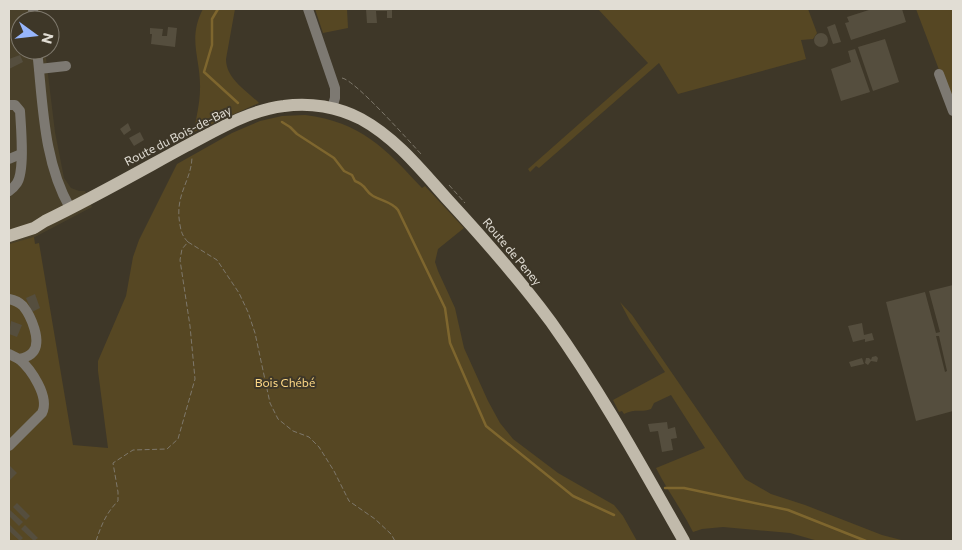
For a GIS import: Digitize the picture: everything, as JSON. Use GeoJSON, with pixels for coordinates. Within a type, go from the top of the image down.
{"type":"FeatureCollection","features":[{"type":"Feature","properties":{"kind":"main road","name":"Route du Bois-de-Bay"},"geometry":{"type":"LineString","coordinates":[[9,236],[34,228],[215,131],[251,114],[285,105],[314,105],[332,108]]}},
{"type":"Feature","properties":{"kind":"main road","name":"Route de Peney"},"geometry":{"type":"LineString","coordinates":[[332,108],[362,120],[381,132],[396,145],[471,225],[513,274],[550,322],[585,373],[684,541]]}},
{"type":"Feature","properties":{"kind":"main road","name":"Route du Bois-de-Bay"},"geometry":{"type":"LineString","coordinates":[[9,227],[46,221]]}},
{"type":"Feature","properties":{"kind":"street"},"geometry":{"type":"LineString","coordinates":[[308,9],[335,92],[332,108]]}},
{"type":"Feature","properties":{"kind":"street"},"geometry":{"type":"LineString","coordinates":[[39,60],[44,113],[54,174],[70,208]]}},
{"type":"Feature","properties":{"kind":"street"},"geometry":{"type":"LineString","coordinates":[[40,69],[66,66]]}},
{"type":"Feature","properties":{"kind":"street"},"geometry":{"type":"LineString","coordinates":[[939,74],[953,111]]}},
{"type":"Feature","properties":{"kind":"street"},"geometry":{"type":"LineString","coordinates":[[9,105],[16,105],[20,111],[21,154],[21,174],[17,184],[9,192]]}},
{"type":"Feature","properties":{"kind":"street"},"geometry":{"type":"LineString","coordinates":[[9,159],[21,154]]}},
{"type":"Feature","properties":{"kind":"street"},"geometry":{"type":"LineString","coordinates":[[9,299],[15,300],[22,305],[33,326],[36,340],[33,352],[33,374]]}},
{"type":"Feature","properties":{"kind":"street"},"geometry":{"type":"LineString","coordinates":[[19,359],[33,352]]}},
{"type":"Feature","properties":{"kind":"street"},"geometry":{"type":"LineString","coordinates":[[9,354],[19,359],[33,374],[43,399],[44,409],[9,446]]}},
{"type":"Feature","properties":{"kind":"path"},"geometry":{"type":"LineString","coordinates":[[332,81],[343,78],[352,83]]}},
{"type":"Feature","properties":{"kind":"path"},"geometry":{"type":"LineString","coordinates":[[192,155],[190,168],[178,206],[182,234],[188,242],[217,260],[239,293],[255,333],[270,403],[278,419],[293,430],[310,437],[319,447],[334,471],[349,501],[375,519],[391,534],[395,541]]}},
{"type":"Feature","properties":{"kind":"path"},"geometry":{"type":"LineString","coordinates":[[96,541],[100,526],[118,501],[113,463],[133,450],[167,449],[178,439],[182,427],[195,379],[190,326],[180,260],[182,249],[188,242]]}},
{"type":"Feature","properties":{"kind":"shaded area"},"geometry":{"type":"Polygon","coordinates":[[[9,9],[40,9],[10,10],[10,60],[46,60],[55,132],[64,178],[71,188],[85,191],[92,207],[31,239],[9,244],[9,9]]]}},
{"type":"Feature","properties":{"kind":"green space"},"geometry":{"type":"Polygon","coordinates":[[[203,9],[235,9],[226,59],[227,66],[238,84],[259,103],[194,132],[200,89],[195,40],[198,20],[203,9]]]}},
{"type":"Feature","properties":{"kind":"green space"},"geometry":{"type":"Polygon","coordinates":[[[315,9],[347,9],[348,28],[323,33],[315,9]]]}},
{"type":"Feature","properties":{"kind":"green space"},"geometry":{"type":"Polygon","coordinates":[[[598,9],[808,9],[817,33],[813,39],[801,40],[806,59],[678,94],[659,63],[539,168],[536,166],[530,172],[528,169],[648,63],[598,9]]]}},
{"type":"Feature","properties":{"kind":"green space"},"geometry":{"type":"Polygon","coordinates":[[[916,9],[953,9],[953,111],[941,75],[916,9]]]}},
{"type":"Feature","properties":{"kind":"green space","name":"Bois Chébé"},"geometry":{"type":"Polygon","coordinates":[[[305,115],[342,124],[371,139],[422,188],[425,186],[464,228],[438,249],[435,262],[455,308],[464,348],[500,423],[513,439],[558,473],[614,505],[623,516],[637,541],[9,541],[9,244],[34,237],[35,244],[39,243],[73,445],[108,448],[98,361],[126,296],[133,257],[139,240],[177,164],[232,133],[260,121],[282,116],[305,115]]]}},
{"type":"Feature","properties":{"kind":"green space"},"geometry":{"type":"Polygon","coordinates":[[[620,302],[632,315],[745,479],[771,494],[882,535],[905,541],[818,541],[790,533],[723,527],[693,532],[656,468],[705,448],[671,395],[654,403],[651,409],[624,414],[622,411],[619,412],[613,400],[665,372],[630,321],[620,302]]]}},
{"type":"Feature","properties":{"kind":"building"},"geometry":{"type":"Polygon","coordinates":[[[366,9],[392,9],[392,18],[387,18],[387,11],[376,11],[377,23],[367,23],[366,9]]]}},
{"type":"Feature","properties":{"kind":"building"},"geometry":{"type":"Polygon","coordinates":[[[872,9],[902,9],[906,22],[851,40],[845,23],[849,22],[847,17],[872,9]]]}},
{"type":"Feature","properties":{"kind":"building"},"geometry":{"type":"Polygon","coordinates":[[[835,24],[841,42],[833,44],[827,27],[835,24]]]}},
{"type":"Feature","properties":{"kind":"building"},"geometry":{"type":"Polygon","coordinates":[[[168,27],[177,28],[175,47],[151,44],[152,34],[150,34],[150,28],[163,29],[162,36],[167,36],[168,27]]]}},
{"type":"Feature","properties":{"kind":"building"},"geometry":{"type":"Polygon","coordinates":[[[818,33],[824,33],[828,40],[824,47],[818,47],[814,43],[814,37],[818,33]]]}},
{"type":"Feature","properties":{"kind":"building"},"geometry":{"type":"Polygon","coordinates":[[[885,39],[899,82],[873,91],[858,47],[885,39]]]}},
{"type":"Feature","properties":{"kind":"building"},"geometry":{"type":"Polygon","coordinates":[[[855,49],[870,92],[841,101],[831,69],[851,62],[848,51],[855,49]]]}},
{"type":"Feature","properties":{"kind":"building"},"geometry":{"type":"Polygon","coordinates":[[[9,59],[22,60],[23,62],[9,69],[9,59]]]}},
{"type":"Feature","properties":{"kind":"building"},"geometry":{"type":"Polygon","coordinates":[[[128,123],[131,130],[124,135],[120,129],[128,123]]]}},
{"type":"Feature","properties":{"kind":"building"},"geometry":{"type":"Polygon","coordinates":[[[140,132],[144,140],[134,146],[129,138],[140,132]]]}},
{"type":"Feature","properties":{"kind":"building"},"geometry":{"type":"Polygon","coordinates":[[[953,285],[953,411],[916,421],[886,302],[925,292],[936,333],[940,332],[929,291],[953,285]],[[936,336],[945,372],[947,371],[939,336],[936,336]]]}},
{"type":"Feature","properties":{"kind":"building"},"geometry":{"type":"Polygon","coordinates":[[[35,294],[40,308],[32,312],[26,298],[35,294]]]}},
{"type":"Feature","properties":{"kind":"building"},"geometry":{"type":"Polygon","coordinates":[[[11,321],[22,325],[17,337],[9,334],[11,321]]]}},
{"type":"Feature","properties":{"kind":"building"},"geometry":{"type":"Polygon","coordinates":[[[862,323],[864,335],[872,333],[874,340],[865,342],[865,339],[853,342],[848,326],[862,323]]]}},
{"type":"Feature","properties":{"kind":"building"},"geometry":{"type":"Polygon","coordinates":[[[876,356],[878,358],[877,362],[871,361],[868,365],[865,363],[866,358],[871,360],[872,357],[876,356]]]}},
{"type":"Feature","properties":{"kind":"building"},"geometry":{"type":"Polygon","coordinates":[[[862,358],[864,364],[851,367],[849,362],[862,358]]]}},
{"type":"Feature","properties":{"kind":"building"},"geometry":{"type":"Polygon","coordinates":[[[667,422],[668,429],[675,427],[677,438],[671,439],[673,450],[662,452],[658,431],[650,432],[648,424],[667,422]]]}},
{"type":"Feature","properties":{"kind":"building"},"geometry":{"type":"Polygon","coordinates":[[[9,465],[17,473],[9,481],[9,465]]]}},
{"type":"Feature","properties":{"kind":"building"},"geometry":{"type":"Polygon","coordinates":[[[17,503],[30,516],[26,520],[13,507],[17,503]]]}},
{"type":"Feature","properties":{"kind":"building"},"geometry":{"type":"Polygon","coordinates":[[[10,510],[23,522],[19,526],[9,516],[10,510]]]}},
{"type":"Feature","properties":{"kind":"building"},"geometry":{"type":"Polygon","coordinates":[[[10,525],[23,538],[20,541],[9,531],[10,525]]]}},
{"type":"Feature","properties":{"kind":"building"},"geometry":{"type":"Polygon","coordinates":[[[25,525],[38,538],[34,541],[21,529],[25,525]]]}},
{"type":"Feature","properties":{"kind":"waterway"},"geometry":{"type":"LineString","coordinates":[[218,9],[212,19],[212,45],[204,72],[238,103]]}},
{"type":"Feature","properties":{"kind":"waterway"},"geometry":{"type":"LineString","coordinates":[[282,122],[334,158],[344,171],[352,175],[355,181],[362,185],[370,194],[396,207],[445,308],[450,343],[486,426],[573,496],[614,515]]}},
{"type":"Feature","properties":{"kind":"waterway"},"geometry":{"type":"LineString","coordinates":[[665,488],[684,488],[788,510],[866,541]]}}]}
